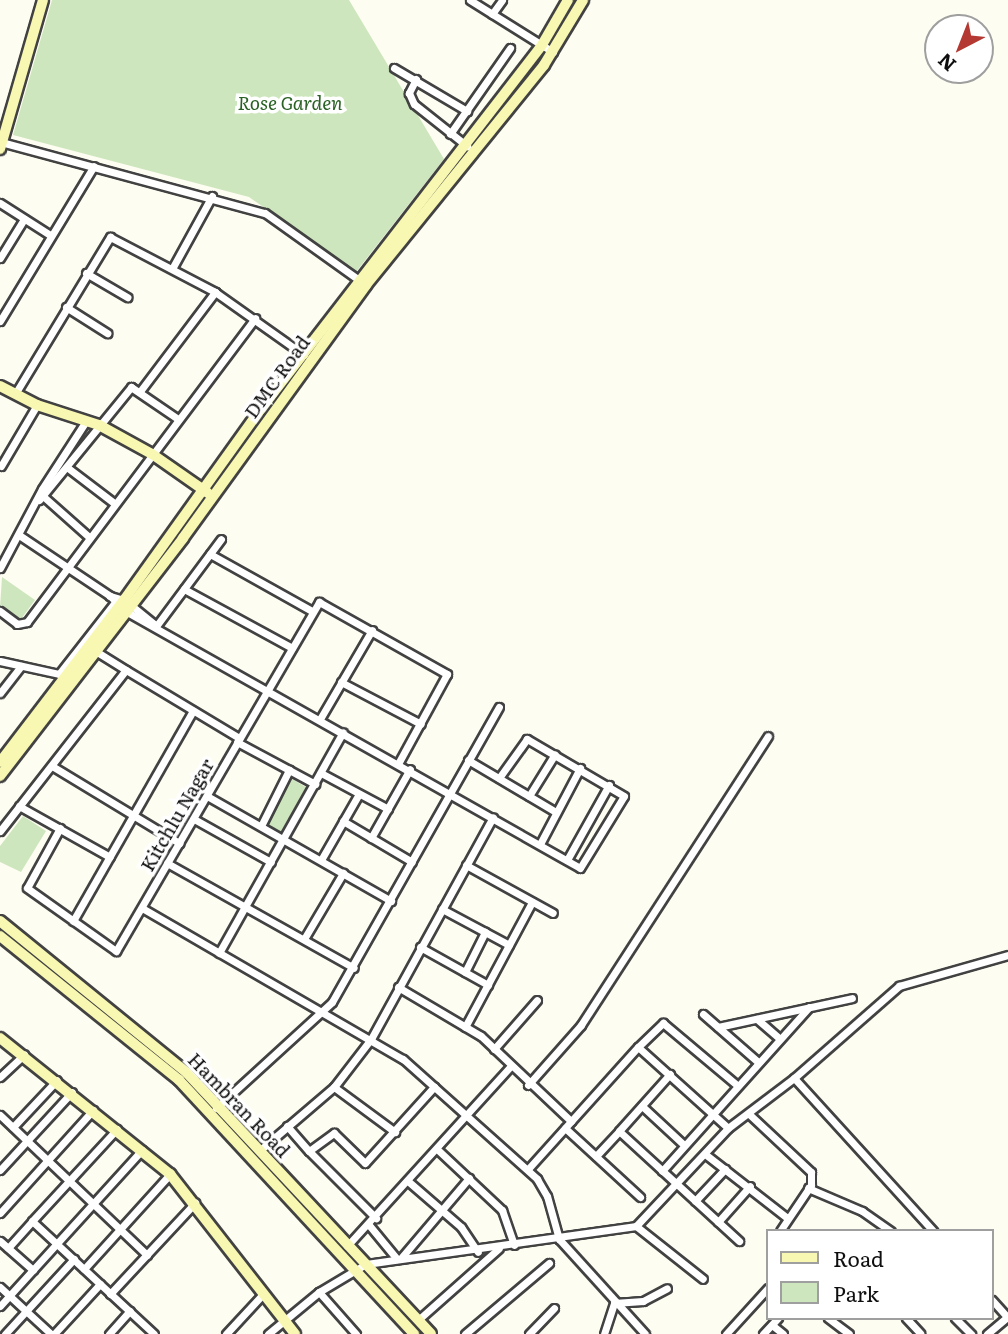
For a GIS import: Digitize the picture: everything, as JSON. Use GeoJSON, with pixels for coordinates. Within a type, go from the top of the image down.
{"type":"FeatureCollection","features":[{"type":"Feature","properties":{"kind":"street"},"geometry":{"type":"LineString","coordinates":[[43,0],[1,145],[94,166],[265,213],[363,283]]}},
{"type":"Feature","properties":{"kind":"street"},"geometry":{"type":"LineString","coordinates":[[470,0],[553,52]]}},
{"type":"Feature","properties":{"kind":"street"},"geometry":{"type":"LineString","coordinates":[[492,14],[502,0]]}},
{"type":"Feature","properties":{"kind":"street"},"geometry":{"type":"LineString","coordinates":[[416,79],[409,93],[414,104],[469,148],[542,45],[568,0]]}},
{"type":"Feature","properties":{"kind":"street","name":"DMC Road"},"geometry":{"type":"LineString","coordinates":[[0,776],[93,649],[121,603],[208,493],[306,356],[469,148],[553,52],[583,0]]}},
{"type":"Feature","properties":{"kind":"street"},"geometry":{"type":"LineString","coordinates":[[450,134],[510,48]]}},
{"type":"Feature","properties":{"kind":"street"},"geometry":{"type":"LineString","coordinates":[[394,68],[467,111]]}},
{"type":"Feature","properties":{"kind":"street"},"geometry":{"type":"LineString","coordinates":[[1,319],[94,166]]}},
{"type":"Feature","properties":{"kind":"street"},"geometry":{"type":"LineString","coordinates":[[173,267],[212,197]]}},
{"type":"Feature","properties":{"kind":"street"},"geometry":{"type":"LineString","coordinates":[[0,203],[50,236]]}},
{"type":"Feature","properties":{"kind":"street"},"geometry":{"type":"LineString","coordinates":[[0,258],[24,219]]}},
{"type":"Feature","properties":{"kind":"street"},"geometry":{"type":"LineString","coordinates":[[15,394],[65,307],[110,237],[173,267],[215,292],[306,356]]}},
{"type":"Feature","properties":{"kind":"street"},"geometry":{"type":"LineString","coordinates":[[86,273],[127,297]]}},
{"type":"Feature","properties":{"kind":"street"},"geometry":{"type":"LineString","coordinates":[[141,390],[215,292]]}},
{"type":"Feature","properties":{"kind":"street"},"geometry":{"type":"LineString","coordinates":[[65,307],[107,334]]}},
{"type":"Feature","properties":{"kind":"street"},"geometry":{"type":"LineString","coordinates":[[0,611],[23,625],[255,318]]}},
{"type":"Feature","properties":{"kind":"street"},"geometry":{"type":"LineString","coordinates":[[0,386],[37,405],[99,425],[152,454],[208,493]]}},
{"type":"Feature","properties":{"kind":"street"},"geometry":{"type":"LineString","coordinates":[[42,498],[129,388],[141,390],[178,419]]}},
{"type":"Feature","properties":{"kind":"street"},"geometry":{"type":"LineString","coordinates":[[1,466],[37,405]]}},
{"type":"Feature","properties":{"kind":"street"},"geometry":{"type":"LineString","coordinates":[[0,568],[86,421]]}},
{"type":"Feature","properties":{"kind":"street"},"geometry":{"type":"LineString","coordinates":[[68,468],[114,503]]}},
{"type":"Feature","properties":{"kind":"street"},"geometry":{"type":"LineString","coordinates":[[42,498],[89,537]]}},
{"type":"Feature","properties":{"kind":"street"},"geometry":{"type":"LineString","coordinates":[[19,535],[155,625],[399,762],[580,868],[585,866],[625,794],[555,754],[523,740],[499,778]]}},
{"type":"Feature","properties":{"kind":"street"},"geometry":{"type":"LineString","coordinates":[[155,625],[221,539]]}},
{"type":"Feature","properties":{"kind":"street"},"geometry":{"type":"LineString","coordinates":[[210,554],[312,611],[317,603],[324,603],[448,678],[399,762]]}},
{"type":"Feature","properties":{"kind":"street"},"geometry":{"type":"LineString","coordinates":[[184,589],[292,648]]}},
{"type":"Feature","properties":{"kind":"street"},"geometry":{"type":"LineString","coordinates":[[0,661],[59,674],[121,603]]}},
{"type":"Feature","properties":{"kind":"street","name":"Kitchlu Nagar"},"geometry":{"type":"LineString","coordinates":[[60,828],[27,888],[116,951],[312,611]]}},
{"type":"Feature","properties":{"kind":"street"},"geometry":{"type":"LineString","coordinates":[[320,719],[372,630]]}},
{"type":"Feature","properties":{"kind":"street"},"geometry":{"type":"LineString","coordinates":[[0,762],[93,649],[238,740],[315,784]]}},
{"type":"Feature","properties":{"kind":"street"},"geometry":{"type":"LineString","coordinates":[[1,691],[21,666]]}},
{"type":"Feature","properties":{"kind":"street"},"geometry":{"type":"LineString","coordinates":[[0,831],[126,670]]}},
{"type":"Feature","properties":{"kind":"street"},"geometry":{"type":"LineString","coordinates":[[341,682],[421,724]]}},
{"type":"Feature","properties":{"kind":"street"},"geometry":{"type":"LineString","coordinates":[[214,1110],[323,1013],[354,968],[499,707]]}},
{"type":"Feature","properties":{"kind":"street"},"geometry":{"type":"LineString","coordinates":[[73,921],[193,711]]}},
{"type":"Feature","properties":{"kind":"street"},"geometry":{"type":"LineString","coordinates":[[219,953],[343,732]]}},
{"type":"Feature","properties":{"kind":"street"},"geometry":{"type":"LineString","coordinates":[[528,1085],[585,1019],[768,736]]}},
{"type":"Feature","properties":{"kind":"street"},"geometry":{"type":"LineString","coordinates":[[529,796],[555,754]]}},
{"type":"Feature","properties":{"kind":"street"},"geometry":{"type":"LineString","coordinates":[[468,760],[556,812]]}},
{"type":"Feature","properties":{"kind":"street"},"geometry":{"type":"LineString","coordinates":[[51,766],[179,843]]}},
{"type":"Feature","properties":{"kind":"street"},"geometry":{"type":"LineString","coordinates":[[540,844],[580,768]]}},
{"type":"Feature","properties":{"kind":"street"},"geometry":{"type":"LineString","coordinates":[[371,838],[410,769]]}},
{"type":"Feature","properties":{"kind":"street"},"geometry":{"type":"LineString","coordinates":[[261,826],[289,771]]}},
{"type":"Feature","properties":{"kind":"street"},"geometry":{"type":"LineString","coordinates":[[321,773],[388,809]]}},
{"type":"Feature","properties":{"kind":"street"},"geometry":{"type":"LineString","coordinates":[[567,860],[609,785]]}},
{"type":"Feature","properties":{"kind":"street"},"geometry":{"type":"LineString","coordinates":[[321,860],[359,794]]}},
{"type":"Feature","properties":{"kind":"street"},"geometry":{"type":"LineString","coordinates":[[207,796],[391,901]]}},
{"type":"Feature","properties":{"kind":"street"},"geometry":{"type":"LineString","coordinates":[[19,806],[110,857]]}},
{"type":"Feature","properties":{"kind":"street"},"geometry":{"type":"LineString","coordinates":[[259,1151],[334,1087],[371,1040],[397,987],[493,817]]}},
{"type":"Feature","properties":{"kind":"street"},"geometry":{"type":"LineString","coordinates":[[194,819],[271,862]]}},
{"type":"Feature","properties":{"kind":"street"},"geometry":{"type":"LineString","coordinates":[[343,821],[412,862]]}},
{"type":"Feature","properties":{"kind":"street"},"geometry":{"type":"LineString","coordinates":[[167,863],[354,968]]}},
{"type":"Feature","properties":{"kind":"street"},"geometry":{"type":"LineString","coordinates":[[466,865],[552,913]]}},
{"type":"Feature","properties":{"kind":"street"},"geometry":{"type":"LineString","coordinates":[[304,939],[343,873]]}},
{"type":"Feature","properties":{"kind":"street"},"geometry":{"type":"LineString","coordinates":[[465,1027],[532,902]]}},
{"type":"Feature","properties":{"kind":"street"},"geometry":{"type":"LineString","coordinates":[[142,908],[371,1040],[434,1087],[528,1169],[547,1196],[559,1239],[614,1303],[645,1334]]}},
{"type":"Feature","properties":{"kind":"street"},"geometry":{"type":"LineString","coordinates":[[442,909],[509,945]]}},
{"type":"Feature","properties":{"kind":"street","name":"Hambran Road"},"geometry":{"type":"LineString","coordinates":[[0,921],[187,1073],[214,1110],[412,1333]]}},
{"type":"Feature","properties":{"kind":"street"},"geometry":{"type":"LineString","coordinates":[[465,972],[485,932]]}},
{"type":"Feature","properties":{"kind":"street","name":"Hambran Road"},"geometry":{"type":"LineString","coordinates":[[0,936],[179,1080],[259,1151],[431,1334]]}},
{"type":"Feature","properties":{"kind":"street"},"geometry":{"type":"LineString","coordinates":[[420,947],[488,985]]}},
{"type":"Feature","properties":{"kind":"street"},"geometry":{"type":"LineString","coordinates":[[268,1334],[320,1292],[353,1269],[366,1264],[399,1258],[478,1252],[636,1226],[678,1185],[728,1128],[794,1078],[906,982],[1008,955]]}},
{"type":"Feature","properties":{"kind":"street"},"geometry":{"type":"LineString","coordinates":[[397,987],[465,1027],[494,1049],[596,1156],[640,1197]]}},
{"type":"Feature","properties":{"kind":"street"},"geometry":{"type":"LineString","coordinates":[[718,1027],[852,998]]}},
{"type":"Feature","properties":{"kind":"street"},"geometry":{"type":"LineString","coordinates":[[494,1049],[537,1000]]}},
{"type":"Feature","properties":{"kind":"street"},"geometry":{"type":"LineString","coordinates":[[662,1171],[711,1112],[809,1007]]}},
{"type":"Feature","properties":{"kind":"street"},"geometry":{"type":"LineString","coordinates":[[703,1014],[758,1062]]}},
{"type":"Feature","properties":{"kind":"street"},"geometry":{"type":"LineString","coordinates":[[758,1018],[780,1039]]}},
{"type":"Feature","properties":{"kind":"street"},"geometry":{"type":"LineString","coordinates":[[528,1169],[663,1023],[737,1085]]}},
{"type":"Feature","properties":{"kind":"street"},"geometry":{"type":"LineString","coordinates":[[0,1038],[57,1080],[170,1174],[286,1317],[295,1334]]}},
{"type":"Feature","properties":{"kind":"street"},"geometry":{"type":"LineString","coordinates":[[638,1047],[728,1128]]}},
{"type":"Feature","properties":{"kind":"street"},"geometry":{"type":"LineString","coordinates":[[0,1077],[24,1055]]}},
{"type":"Feature","properties":{"kind":"street"},"geometry":{"type":"LineString","coordinates":[[347,1246],[409,1182],[510,1067]]}},
{"type":"Feature","properties":{"kind":"street"},"geometry":{"type":"LineString","coordinates":[[596,1156],[670,1074]]}},
{"type":"Feature","properties":{"kind":"street"},"geometry":{"type":"LineString","coordinates":[[794,1078],[931,1229]]}},
{"type":"Feature","properties":{"kind":"street"},"geometry":{"type":"LineString","coordinates":[[13,1127],[57,1080]]}},
{"type":"Feature","properties":{"kind":"street"},"geometry":{"type":"LineString","coordinates":[[334,1087],[395,1132]]}},
{"type":"Feature","properties":{"kind":"street"},"geometry":{"type":"LineString","coordinates":[[309,1151],[334,1133],[365,1163],[434,1087]]}},
{"type":"Feature","properties":{"kind":"street"},"geometry":{"type":"LineString","coordinates":[[0,1170],[72,1092]]}},
{"type":"Feature","properties":{"kind":"street"},"geometry":{"type":"LineString","coordinates":[[642,1106],[684,1145]]}},
{"type":"Feature","properties":{"kind":"street"},"geometry":{"type":"LineString","coordinates":[[0,1213],[94,1110]]}},
{"type":"Feature","properties":{"kind":"street"},"geometry":{"type":"LineString","coordinates":[[748,1114],[807,1167],[813,1177],[781,1229]]}},
{"type":"Feature","properties":{"kind":"street"},"geometry":{"type":"LineString","coordinates":[[0,1115],[148,1255]]}},
{"type":"Feature","properties":{"kind":"street"},"geometry":{"type":"LineString","coordinates":[[287,1126],[376,1218]]}},
{"type":"Feature","properties":{"kind":"street"},"geometry":{"type":"LineString","coordinates":[[8,1248],[117,1129]]}},
{"type":"Feature","properties":{"kind":"street"},"geometry":{"type":"LineString","coordinates":[[619,1131],[739,1241]]}},
{"type":"Feature","properties":{"kind":"street"},"geometry":{"type":"LineString","coordinates":[[0,1306],[142,1150]]}},
{"type":"Feature","properties":{"kind":"street"},"geometry":{"type":"LineString","coordinates":[[438,1150],[502,1210],[514,1245]]}},
{"type":"Feature","properties":{"kind":"street"},"geometry":{"type":"LineString","coordinates":[[705,1154],[750,1186],[786,1217]]}},
{"type":"Feature","properties":{"kind":"street"},"geometry":{"type":"LineString","coordinates":[[695,1201],[725,1169]]}},
{"type":"Feature","properties":{"kind":"street"},"geometry":{"type":"LineString","coordinates":[[84,1269],[170,1174]]}},
{"type":"Feature","properties":{"kind":"street"},"geometry":{"type":"LineString","coordinates":[[399,1258],[469,1178]]}},
{"type":"Feature","properties":{"kind":"street"},"geometry":{"type":"LineString","coordinates":[[409,1182],[440,1209],[478,1252]]}},
{"type":"Feature","properties":{"kind":"street"},"geometry":{"type":"LineString","coordinates":[[718,1222],[750,1186]]}},
{"type":"Feature","properties":{"kind":"street"},"geometry":{"type":"LineString","coordinates":[[808,1188],[862,1211],[888,1229]]}},
{"type":"Feature","properties":{"kind":"street"},"geometry":{"type":"LineString","coordinates":[[110,1294],[195,1203]]}},
{"type":"Feature","properties":{"kind":"street"},"geometry":{"type":"LineString","coordinates":[[33,1221],[154,1334]]}},
{"type":"Feature","properties":{"kind":"street"},"geometry":{"type":"LineString","coordinates":[[369,1225],[399,1258]]}},
{"type":"Feature","properties":{"kind":"street"},"geometry":{"type":"LineString","coordinates":[[636,1226],[703,1279]]}},
{"type":"Feature","properties":{"kind":"street"},"geometry":{"type":"LineString","coordinates":[[0,1241],[33,1270]]}},
{"type":"Feature","properties":{"kind":"street"},"geometry":{"type":"LineString","coordinates":[[418,1320],[499,1248]]}},
{"type":"Feature","properties":{"kind":"street"},"geometry":{"type":"LineString","coordinates":[[5,1334],[74,1259]]}},
{"type":"Feature","properties":{"kind":"street"},"geometry":{"type":"LineString","coordinates":[[465,1334],[549,1263]]}},
{"type":"Feature","properties":{"kind":"street"},"geometry":{"type":"LineString","coordinates":[[0,1287],[53,1334],[100,1284]]}},
{"type":"Feature","properties":{"kind":"street"},"geometry":{"type":"LineString","coordinates":[[614,1303],[647,1300],[667,1288]]}},
{"type":"Feature","properties":{"kind":"street"},"geometry":{"type":"LineString","coordinates":[[726,1334],[766,1290]]}},
{"type":"Feature","properties":{"kind":"street"},"geometry":{"type":"LineString","coordinates":[[320,1292],[356,1334]]}},
{"type":"Feature","properties":{"kind":"street"},"geometry":{"type":"LineString","coordinates":[[226,1334],[264,1293]]}},
{"type":"Feature","properties":{"kind":"street"},"geometry":{"type":"LineString","coordinates":[[987,1334],[1008,1318],[994,1302]]}},
{"type":"Feature","properties":{"kind":"street"},"geometry":{"type":"LineString","coordinates":[[604,1334],[614,1303]]}},
{"type":"Feature","properties":{"kind":"street"},"geometry":{"type":"LineString","coordinates":[[529,1334],[554,1308]]}},
{"type":"Feature","properties":{"kind":"street"},"geometry":{"type":"LineString","coordinates":[[109,1334],[130,1311]]}},
{"type":"Feature","properties":{"kind":"street"},"geometry":{"type":"LineString","coordinates":[[831,1320],[849,1334]]}},
{"type":"Feature","properties":{"kind":"street"},"geometry":{"type":"LineString","coordinates":[[908,1320],[920,1333]]}},
{"type":"Feature","properties":{"kind":"street"},"geometry":{"type":"LineString","coordinates":[[957,1320],[971,1334]]}},
{"type":"Feature","properties":{"kind":"street"},"geometry":{"type":"LineString","coordinates":[[763,1334],[775,1321],[783,1334]]}},
{"type":"Feature","properties":{"kind":"green space","name":"Rose Garden"},"geometry":{"type":"Polygon","coordinates":[[[52,0],[349,0],[444,159],[356,272],[249,197],[13,135],[52,0]]]}},
{"type":"Feature","properties":{"kind":"green space"},"geometry":{"type":"Polygon","coordinates":[[[2,577],[35,600],[19,622],[0,608],[2,577]]]}},
{"type":"Feature","properties":{"kind":"green space"},"geometry":{"type":"Polygon","coordinates":[[[292,779],[309,789],[282,836],[265,826],[292,779]]]}},
{"type":"Feature","properties":{"kind":"green space"},"geometry":{"type":"Polygon","coordinates":[[[23,816],[46,831],[21,872],[0,862],[0,846],[23,816]]]}}]}
